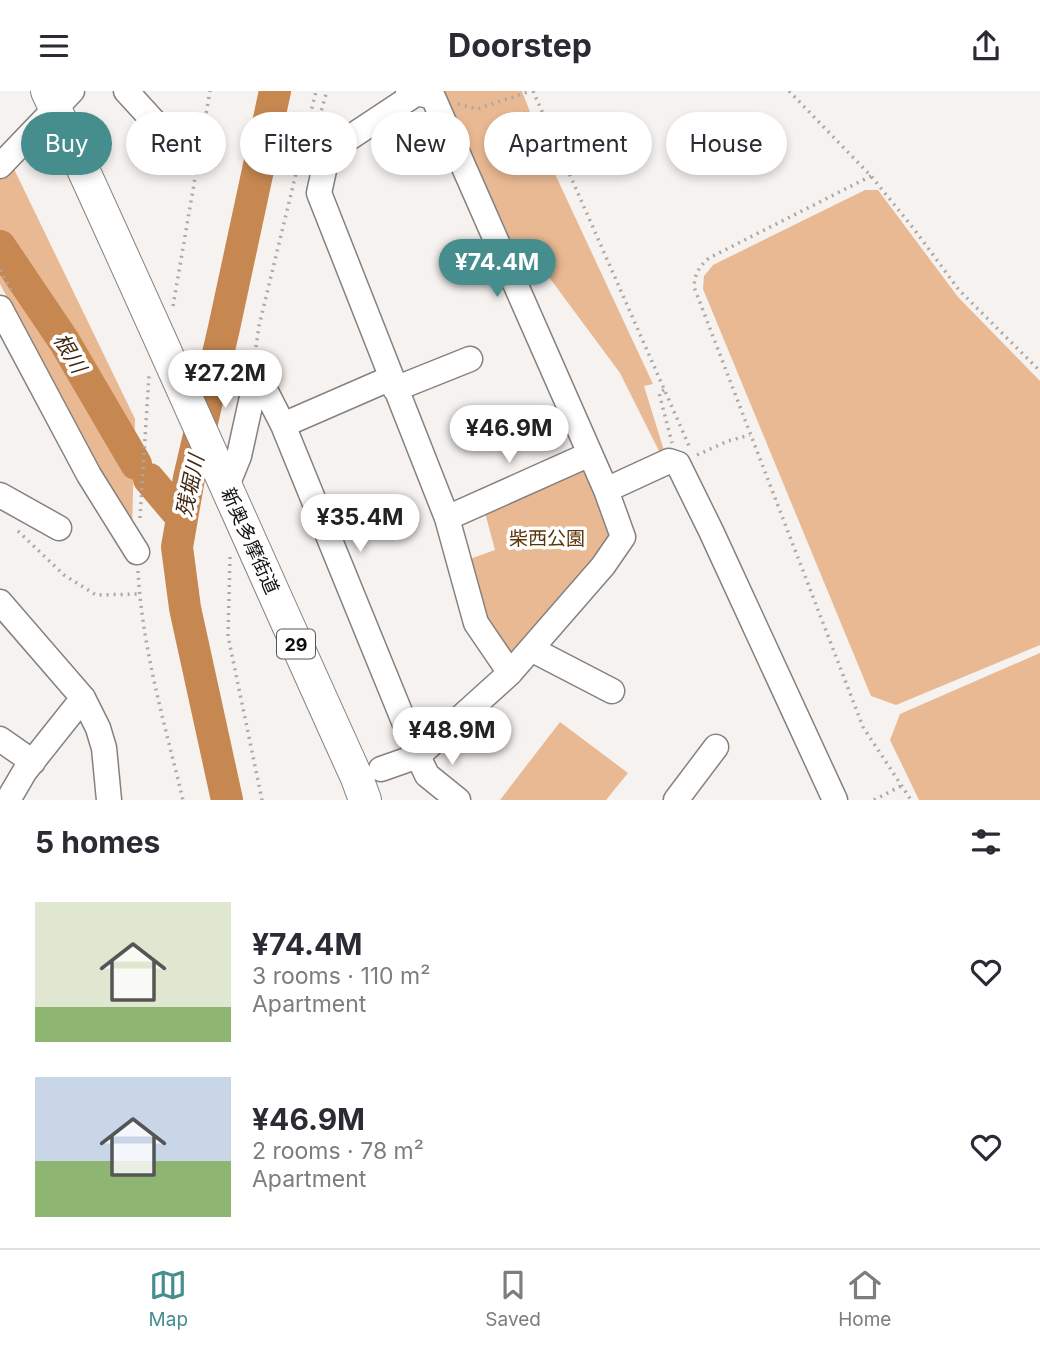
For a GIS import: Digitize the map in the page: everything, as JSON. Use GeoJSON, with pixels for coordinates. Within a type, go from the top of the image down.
{"type":"FeatureCollection","features":[{"type":"Feature","properties":{"kind":"main road","name":"新奥多摩街道"},"geometry":{"type":"LineString","coordinates":[[58,97],[158,360],[226,488],[365,800]]}},
{"type":"Feature","properties":{"kind":"street"},"geometry":{"type":"LineString","coordinates":[[126,91],[145,112]]}},
{"type":"Feature","properties":{"kind":"street"},"geometry":{"type":"LineString","coordinates":[[382,769],[422,766],[510,673],[603,566],[623,537],[606,490],[433,97],[412,92],[328,152],[320,193],[447,518],[476,623],[510,673]]}},
{"type":"Feature","properties":{"kind":"street"},"geometry":{"type":"LineString","coordinates":[[0,166],[58,97]]}},
{"type":"Feature","properties":{"kind":"street"},"geometry":{"type":"LineString","coordinates":[[0,308],[89,474],[137,552]]}},
{"type":"Feature","properties":{"kind":"street"},"geometry":{"type":"LineString","coordinates":[[283,425],[393,383],[471,359]]}},
{"type":"Feature","properties":{"kind":"street"},"geometry":{"type":"LineString","coordinates":[[257,374],[283,425],[437,800]]}},
{"type":"Feature","properties":{"kind":"street"},"geometry":{"type":"LineString","coordinates":[[226,488],[239,456],[257,374]]}},
{"type":"Feature","properties":{"kind":"street"},"geometry":{"type":"LineString","coordinates":[[447,518],[590,454]]}},
{"type":"Feature","properties":{"kind":"street"},"geometry":{"type":"LineString","coordinates":[[606,490],[669,461],[686,460],[712,531],[835,800]]}},
{"type":"Feature","properties":{"kind":"street"},"geometry":{"type":"LineString","coordinates":[[0,495],[60,528]]}},
{"type":"Feature","properties":{"kind":"street"},"geometry":{"type":"LineString","coordinates":[[0,602],[83,698],[104,748],[109,800]]}},
{"type":"Feature","properties":{"kind":"street"},"geometry":{"type":"LineString","coordinates":[[531,649],[612,691]]}},
{"type":"Feature","properties":{"kind":"street"},"geometry":{"type":"LineString","coordinates":[[8,800],[33,762],[83,698]]}},
{"type":"Feature","properties":{"kind":"street"},"geometry":{"type":"LineString","coordinates":[[0,739],[33,762]]}},
{"type":"Feature","properties":{"kind":"street"},"geometry":{"type":"LineString","coordinates":[[676,800],[716,747]]}},
{"type":"Feature","properties":{"kind":"street"},"geometry":{"type":"LineString","coordinates":[[422,766],[458,800]]}},
{"type":"Feature","properties":{"kind":"path"},"geometry":{"type":"LineString","coordinates":[[172,315],[210,91]]}},
{"type":"Feature","properties":{"kind":"path"},"geometry":{"type":"LineString","coordinates":[[312,112],[316,91]]}},
{"type":"Feature","properties":{"kind":"path"},"geometry":{"type":"LineString","coordinates":[[321,112],[327,91]]}},
{"type":"Feature","properties":{"kind":"path"},"geometry":{"type":"LineString","coordinates":[[477,109],[530,91]]}},
{"type":"Feature","properties":{"kind":"path"},"geometry":{"type":"LineString","coordinates":[[789,91],[871,176],[959,290],[1040,371]]}},
{"type":"Feature","properties":{"kind":"path"},"geometry":{"type":"LineString","coordinates":[[257,374],[255,350],[259,326],[296,175]]}},
{"type":"Feature","properties":{"kind":"path"},"geometry":{"type":"LineString","coordinates":[[871,176],[709,258],[695,276],[694,286],[863,727],[911,800]]}},
{"type":"Feature","properties":{"kind":"path"},"geometry":{"type":"LineString","coordinates":[[158,360],[137,552],[139,594],[183,800]]}},
{"type":"Feature","properties":{"kind":"path"},"geometry":{"type":"LineString","coordinates":[[664,390],[659,393],[686,460],[728,440],[750,435]]}},
{"type":"Feature","properties":{"kind":"path"},"geometry":{"type":"LineString","coordinates":[[9,524],[64,575],[96,595],[139,594]]}},
{"type":"Feature","properties":{"kind":"path"},"geometry":{"type":"LineString","coordinates":[[230,555],[228,636],[262,800]]}},
{"type":"Feature","properties":{"kind":"path"},"geometry":{"type":"LineString","coordinates":[[874,800],[901,786]]}},
{"type":"Feature","properties":{"kind":"green space"},"geometry":{"type":"Polygon","coordinates":[[[431,91],[522,91],[530,112],[484,112],[484,175],[555,175],[653,384],[644,386],[666,457],[663,459],[620,373],[540,265],[515,268],[470,173],[470,112],[441,112],[431,91]]]}},
{"type":"Feature","properties":{"kind":"green space"},"geometry":{"type":"Polygon","coordinates":[[[14,169],[135,419],[132,531],[0,284],[0,174],[14,169]]]}},
{"type":"Feature","properties":{"kind":"green space"},"geometry":{"type":"Polygon","coordinates":[[[865,190],[878,190],[958,297],[1040,381],[1040,645],[896,705],[871,696],[703,289],[704,276],[713,265],[865,190]]]}},
{"type":"Feature","properties":{"kind":"green space","name":"柴西公園"},"geometry":{"type":"Polygon","coordinates":[[[585,464],[614,537],[522,655],[506,655],[481,620],[467,560],[495,550],[484,509],[585,464]]]}},
{"type":"Feature","properties":{"kind":"green space"},"geometry":{"type":"Polygon","coordinates":[[[1040,653],[1040,800],[919,800],[890,740],[900,714],[1040,653]]]}},
{"type":"Feature","properties":{"kind":"green space"},"geometry":{"type":"Polygon","coordinates":[[[560,722],[628,773],[606,800],[500,800],[560,722]]]}},
{"type":"Feature","properties":{"kind":"waterway","name":"残堀川"},"geometry":{"type":"LineString","coordinates":[[227,800],[185,608],[177,547],[189,478],[275,91]]}},
{"type":"Feature","properties":{"kind":"waterway","name":"根川"},"geometry":{"type":"LineString","coordinates":[[0,246],[64,341],[136,464]]}},
{"type":"Feature","properties":{"kind":"waterway","name":"根川"},"geometry":{"type":"LineString","coordinates":[[149,479],[182,518]]}}]}
